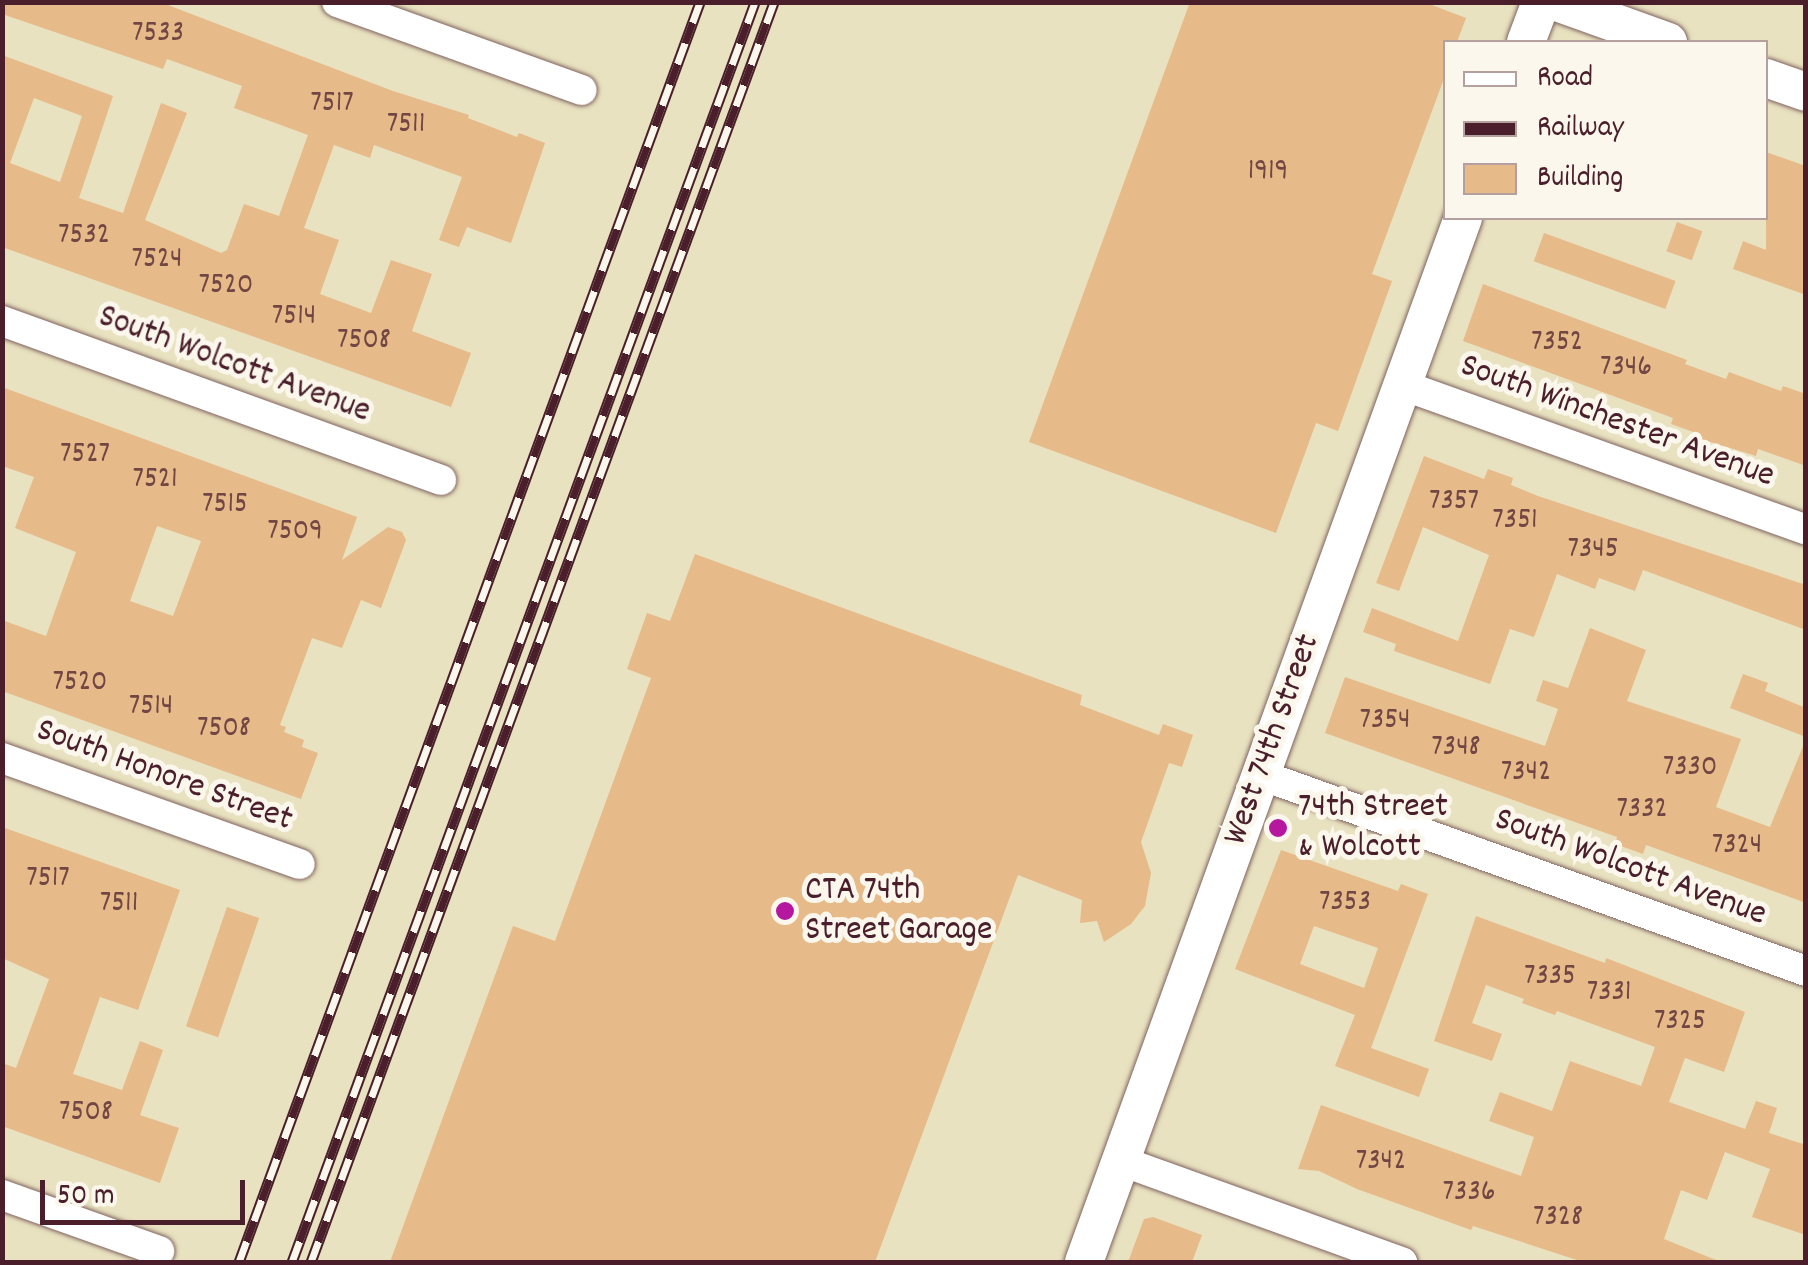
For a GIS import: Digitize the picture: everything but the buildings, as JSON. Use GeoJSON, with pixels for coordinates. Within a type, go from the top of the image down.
{"type":"FeatureCollection","features":[{"type":"Feature","properties":{"kind":"street"},"geometry":{"type":"LineString","coordinates":[[337,2],[582,90]]}},
{"type":"Feature","properties":{"kind":"street"},"geometry":{"type":"LineString","coordinates":[[1527,40],[1541,2]]}},
{"type":"Feature","properties":{"kind":"street"},"geometry":{"type":"LineString","coordinates":[[1558,2],[1662,40]]}},
{"type":"Feature","properties":{"kind":"street"},"geometry":{"type":"LineString","coordinates":[[1768,79],[1806,92]]}},
{"type":"Feature","properties":{"kind":"street","name":"West 74th Street"},"geometry":{"type":"LineString","coordinates":[[1084,1262],[1462,220]]}},
{"type":"Feature","properties":{"kind":"street","name":"South Wolcott Avenue"},"geometry":{"type":"LineString","coordinates":[[2,321],[441,480]]}},
{"type":"Feature","properties":{"kind":"street","name":"South Winchester Avenue"},"geometry":{"type":"LineString","coordinates":[[1402,385],[1806,530]]}},
{"type":"Feature","properties":{"kind":"street","name":"South Honore Street"},"geometry":{"type":"LineString","coordinates":[[2,758],[300,864]]}},
{"type":"Feature","properties":{"kind":"street","name":"South Wolcott Avenue"},"geometry":{"type":"LineString","coordinates":[[1260,775],[1806,971]]}},
{"type":"Feature","properties":{"kind":"street"},"geometry":{"type":"LineString","coordinates":[[1121,1161],[1402,1262]]}},
{"type":"Feature","properties":{"kind":"street"},"geometry":{"type":"LineString","coordinates":[[2,1195],[159,1251]]}},
{"type":"Feature","properties":{"kind":"railway"},"geometry":{"type":"LineString","coordinates":[[239,1262],[700,2]]}},
{"type":"Feature","properties":{"kind":"railway"},"geometry":{"type":"LineString","coordinates":[[292,1262],[755,2]]}},
{"type":"Feature","properties":{"kind":"railway"},"geometry":{"type":"LineString","coordinates":[[311,1262],[774,2]]}},
{"type":"Feature","properties":{"kind":"place","name":"74th Street & Wolcott"},"geometry":{"type":"Point","coordinates":[1278,828]}},
{"type":"Feature","properties":{"kind":"place","name":"CTA 74th Street Garage"},"geometry":{"type":"Point","coordinates":[785,911]}}]}
